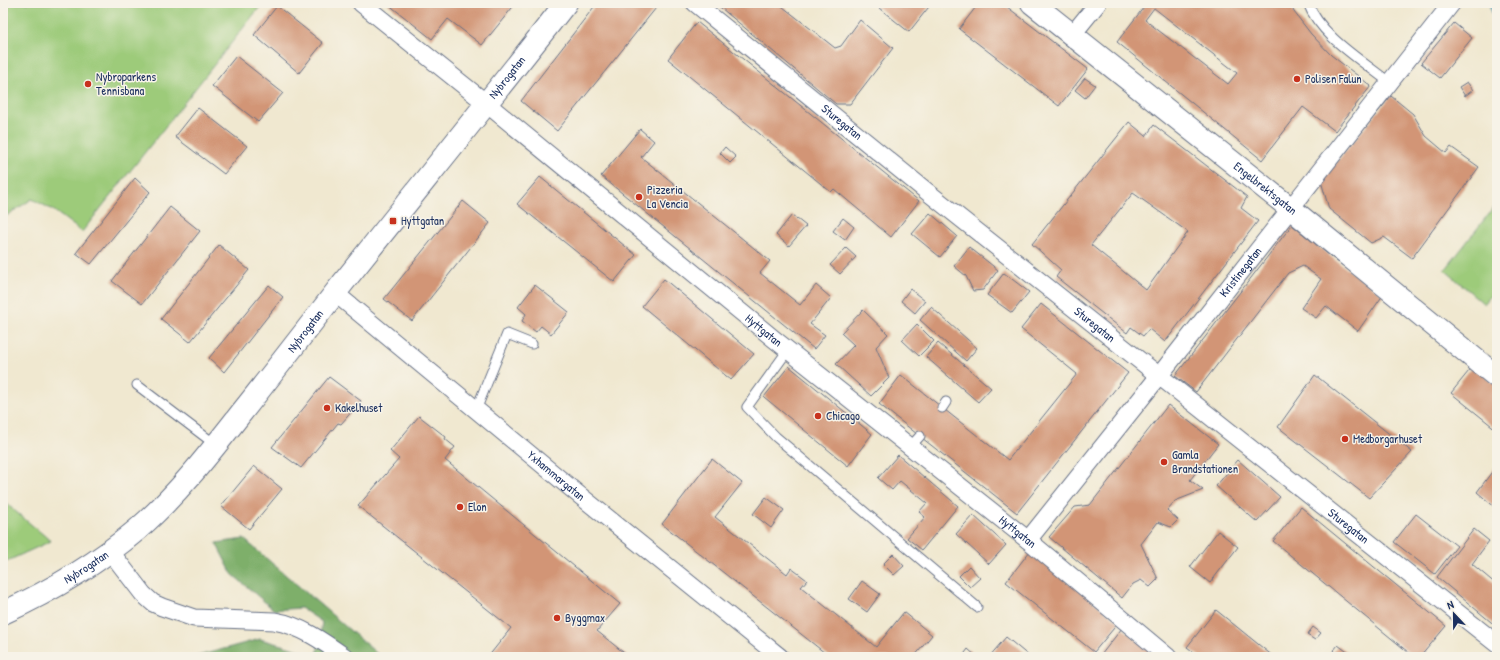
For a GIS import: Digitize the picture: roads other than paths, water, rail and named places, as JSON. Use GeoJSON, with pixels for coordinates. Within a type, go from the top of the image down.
{"type":"FeatureCollection","features":[{"type":"Feature","properties":{"kind":"street","name":"Hyttgatan"},"geometry":{"type":"LineString","coordinates":[[361,3],[788,350],[915,442],[1028,540],[1168,657]]}},
{"type":"Feature","properties":{"kind":"street","name":"Nybrogatan"},"geometry":{"type":"LineString","coordinates":[[3,613],[32,600],[87,567],[110,551],[139,528],[175,493],[216,445],[566,3]]}},
{"type":"Feature","properties":{"kind":"street","name":"Sturegatan"},"geometry":{"type":"LineString","coordinates":[[695,3],[936,199],[1497,644]]}},
{"type":"Feature","properties":{"kind":"street","name":"Engelbrektsgatan"},"geometry":{"type":"LineString","coordinates":[[1032,3],[1290,208],[1497,376]]}},
{"type":"Feature","properties":{"kind":"street"},"geometry":{"type":"LineString","coordinates":[[1072,35],[1098,3]]}},
{"type":"Feature","properties":{"kind":"street","name":"Kristinegatan"},"geometry":{"type":"LineString","coordinates":[[1028,540],[1452,3]]}},
{"type":"Feature","properties":{"kind":"street","name":"Yxhammargatan"},"geometry":{"type":"LineString","coordinates":[[335,293],[476,410],[780,657]]}},
{"type":"Feature","properties":{"kind":"street"},"geometry":{"type":"LineString","coordinates":[[110,551],[143,594],[153,603],[194,618],[274,621],[287,623],[345,657]]}},
{"type":"Feature","properties":{"kind":"lane"},"geometry":{"type":"LineString","coordinates":[[1308,3],[1312,13],[1336,40],[1390,83]]}},
{"type":"Feature","properties":{"kind":"lane"},"geometry":{"type":"LineString","coordinates":[[476,410],[507,334],[532,344]]}},
{"type":"Feature","properties":{"kind":"lane"},"geometry":{"type":"LineString","coordinates":[[788,350],[747,407],[776,436],[977,607]]}},
{"type":"Feature","properties":{"kind":"lane"},"geometry":{"type":"LineString","coordinates":[[137,385],[216,445]]}},
{"type":"Feature","properties":{"kind":"water"},"geometry":{"type":"Polygon","coordinates":[[[1492,3],[1497,3],[1497,27],[1490,7],[1492,3]]]}},
{"type":"Feature","properties":{"kind":"place","name":"Polisen Falun"},"geometry":{"type":"Point","coordinates":[1297,79]}},
{"type":"Feature","properties":{"kind":"place","name":"Nybroparkens Tennisbana"},"geometry":{"type":"Point","coordinates":[88,84]}},
{"type":"Feature","properties":{"kind":"place","name":"Pizzeria La Vencia"},"geometry":{"type":"Point","coordinates":[639,197]}},
{"type":"Feature","properties":{"kind":"place","name":"Hyttgatan"},"geometry":{"type":"Point","coordinates":[393,221]}},
{"type":"Feature","properties":{"kind":"place","name":"Kakelhuset"},"geometry":{"type":"Point","coordinates":[327,408]}},
{"type":"Feature","properties":{"kind":"place","name":"Chicago"},"geometry":{"type":"Point","coordinates":[818,416]}},
{"type":"Feature","properties":{"kind":"place","name":"Medborgarhuset"},"geometry":{"type":"Point","coordinates":[1345,439]}},
{"type":"Feature","properties":{"kind":"place","name":"Gamla Brandstationen"},"geometry":{"type":"Point","coordinates":[1164,462]}},
{"type":"Feature","properties":{"kind":"place","name":"Elon"},"geometry":{"type":"Point","coordinates":[460,507]}},
{"type":"Feature","properties":{"kind":"place","name":"Byggmax"},"geometry":{"type":"Point","coordinates":[557,618]}}]}
